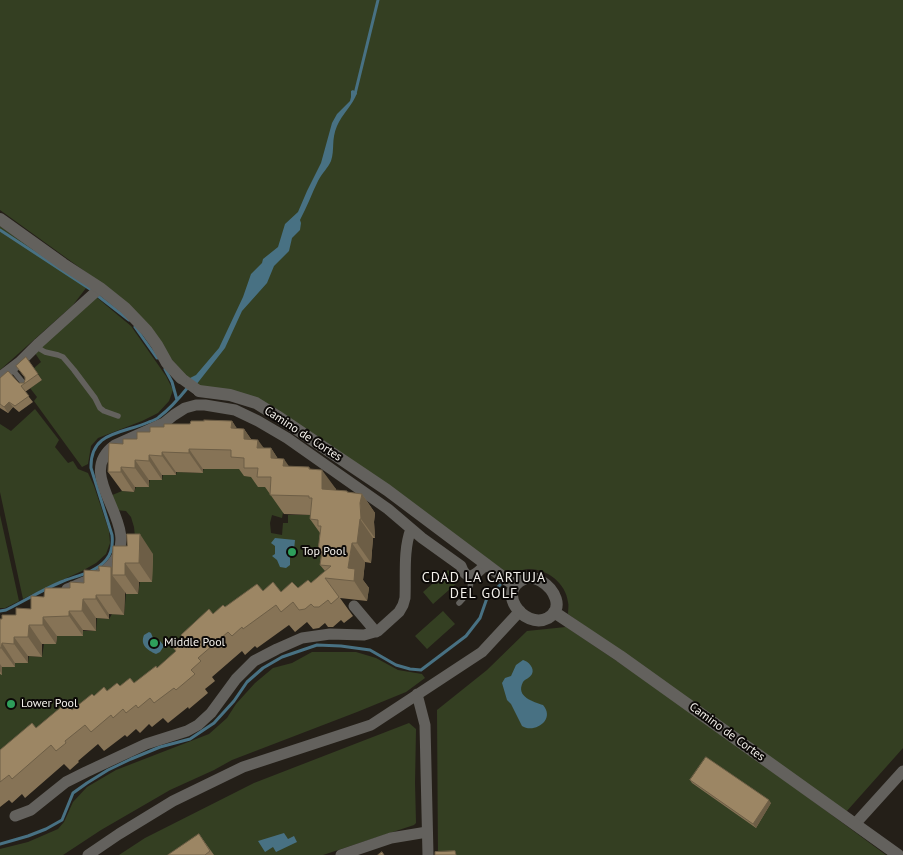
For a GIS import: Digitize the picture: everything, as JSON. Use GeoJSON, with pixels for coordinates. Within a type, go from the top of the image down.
{"type":"FeatureCollection","features":[{"type":"Feature","properties":{"kind":"street","name":"Camino de Cortes"},"geometry":{"type":"LineString","coordinates":[[0,219],[100,288],[125,308],[147,332],[167,363],[180,378],[199,391],[230,395],[256,403],[387,490],[480,569],[515,585]]}},
{"type":"Feature","properties":{"kind":"street"},"geometry":{"type":"LineString","coordinates":[[0,377],[12,369],[100,288]]}},
{"type":"Feature","properties":{"kind":"street"},"geometry":{"type":"LineString","coordinates":[[56,595],[102,572],[112,564],[118,554],[121,541],[120,529],[100,476],[101,463],[108,450],[164,423],[185,408],[196,405],[235,410],[258,420],[287,438],[380,504],[460,566],[464,573],[480,569]]}},
{"type":"Feature","properties":{"kind":"street"},"geometry":{"type":"LineString","coordinates":[[15,816],[31,810],[66,782],[86,772],[146,744],[181,734],[198,725],[211,713],[236,679],[254,661],[277,649],[302,638],[330,634],[364,635],[376,632],[399,612],[406,598],[406,549],[411,528]]}},
{"type":"Feature","properties":{"kind":"street"},"geometry":{"type":"LineString","coordinates":[[530,577],[540,580],[555,594],[558,603],[554,612],[543,620],[534,620],[525,616],[513,602],[511,593],[515,585],[530,577]]}},
{"type":"Feature","properties":{"kind":"street"},"geometry":{"type":"LineString","coordinates":[[354,606],[376,632]]}},
{"type":"Feature","properties":{"kind":"street"},"geometry":{"type":"LineString","coordinates":[[88,855],[181,797],[243,767],[371,725],[482,652],[520,612]]}},
{"type":"Feature","properties":{"kind":"street","name":"Camino de Cortes"},"geometry":{"type":"LineString","coordinates":[[554,612],[620,656],[898,855]]}},
{"type":"Feature","properties":{"kind":"street"},"geometry":{"type":"LineString","coordinates":[[417,694],[425,725],[428,855]]}},
{"type":"Feature","properties":{"kind":"street"},"geometry":{"type":"LineString","coordinates":[[856,824],[903,771]]}},
{"type":"Feature","properties":{"kind":"street"},"geometry":{"type":"LineString","coordinates":[[341,855],[391,838],[428,832]]}},
{"type":"Feature","properties":{"kind":"lane"},"geometry":{"type":"LineString","coordinates":[[36,346],[45,352],[62,357],[95,398],[100,408],[118,416]]}},
{"type":"Feature","properties":{"kind":"lane"},"geometry":{"type":"LineString","coordinates":[[12,369],[24,385]]}},
{"type":"Feature","properties":{"kind":"lane"},"geometry":{"type":"LineString","coordinates":[[458,603],[468,594],[480,569]]}},
{"type":"Feature","properties":{"kind":"green space"},"geometry":{"type":"Polygon","coordinates":[[[0,0],[903,0],[903,748],[846,812],[568,614],[568,603],[563,589],[548,574],[535,569],[526,569],[512,573],[505,571],[263,401],[196,385],[188,379],[119,296],[0,210],[0,0]]]}},
{"type":"Feature","properties":{"kind":"green space"},"geometry":{"type":"Polygon","coordinates":[[[0,226],[86,288],[73,305],[0,370],[0,226]]]}},
{"type":"Feature","properties":{"kind":"green space"},"geometry":{"type":"Polygon","coordinates":[[[95,296],[131,326],[166,376],[173,390],[169,401],[158,413],[98,438],[91,446],[88,464],[82,467],[34,401],[37,397],[30,388],[42,380],[34,368],[41,362],[35,353],[95,296]]]}},
{"type":"Feature","properties":{"kind":"green space"},"geometry":{"type":"Polygon","coordinates":[[[35,409],[59,440],[55,447],[68,463],[73,461],[78,469],[88,473],[109,531],[110,543],[106,554],[96,563],[23,599],[0,492],[0,424],[11,431],[35,409]]]}},
{"type":"Feature","properties":{"kind":"green space"},"geometry":{"type":"Polygon","coordinates":[[[204,469],[246,470],[263,481],[272,491],[284,507],[282,518],[272,515],[270,523],[271,533],[282,535],[283,523],[288,523],[288,515],[322,515],[328,582],[0,776],[0,674],[2,674],[2,667],[15,667],[15,663],[28,663],[29,656],[42,657],[44,644],[56,644],[57,636],[82,636],[83,631],[96,631],[97,618],[109,619],[112,614],[124,615],[126,594],[138,594],[140,582],[134,527],[131,517],[126,511],[116,510],[110,496],[122,491],[134,492],[136,487],[148,487],[150,480],[162,480],[163,475],[176,475],[177,472],[202,473],[204,469]]]}},
{"type":"Feature","properties":{"kind":"green space"},"geometry":{"type":"Polygon","coordinates":[[[0,515],[19,601],[5,608],[0,608],[0,515]]]}},
{"type":"Feature","properties":{"kind":"green space"},"geometry":{"type":"Polygon","coordinates":[[[448,570],[458,582],[433,604],[423,592],[448,570]]]}},
{"type":"Feature","properties":{"kind":"green space"},"geometry":{"type":"Polygon","coordinates":[[[443,611],[455,624],[427,649],[415,636],[443,611]]]}},
{"type":"Feature","properties":{"kind":"green space"},"geometry":{"type":"Polygon","coordinates":[[[566,627],[636,674],[886,855],[438,855],[437,710],[487,670],[527,631],[566,627]]]}},
{"type":"Feature","properties":{"kind":"green space"},"geometry":{"type":"Polygon","coordinates":[[[312,652],[356,652],[376,658],[398,670],[422,674],[425,678],[406,692],[232,760],[170,790],[101,830],[63,855],[0,855],[0,849],[28,842],[58,829],[64,822],[73,802],[87,787],[116,770],[209,734],[227,718],[236,704],[255,683],[273,668],[292,663],[312,652]]]}},
{"type":"Feature","properties":{"kind":"green space"},"geometry":{"type":"Polygon","coordinates":[[[409,723],[416,729],[416,823],[414,825],[323,855],[119,855],[145,838],[254,783],[409,723]]]}},
{"type":"Feature","properties":{"kind":"water"},"geometry":{"type":"Polygon","coordinates":[[[353,90],[357,93],[335,131],[331,161],[320,178],[300,220],[300,230],[292,238],[289,251],[274,266],[267,283],[242,311],[225,348],[196,385],[188,379],[196,375],[219,348],[243,297],[251,274],[262,263],[263,259],[278,247],[285,224],[298,212],[321,163],[332,123],[337,114],[350,101],[351,91],[353,90]]]}},
{"type":"Feature","properties":{"kind":"water"},"geometry":{"type":"Polygon","coordinates":[[[275,538],[295,540],[294,550],[290,555],[290,565],[286,568],[280,567],[277,560],[272,556],[275,554],[275,546],[271,543],[275,538]]]}},
{"type":"Feature","properties":{"kind":"water"},"geometry":{"type":"Polygon","coordinates":[[[149,632],[153,638],[160,641],[164,646],[156,654],[147,649],[143,642],[144,635],[149,632]]]}},
{"type":"Feature","properties":{"kind":"water"},"geometry":{"type":"Polygon","coordinates":[[[523,660],[530,665],[533,672],[523,682],[521,692],[527,698],[543,705],[547,716],[542,724],[532,728],[522,726],[507,700],[502,683],[505,678],[511,676],[516,665],[523,660]]]}},
{"type":"Feature","properties":{"kind":"water"},"geometry":{"type":"Polygon","coordinates":[[[284,833],[288,839],[294,836],[297,842],[276,852],[273,847],[265,852],[258,841],[284,833]]]}},
{"type":"Feature","properties":{"kind":"building"},"geometry":{"type":"Polygon","coordinates":[[[26,357],[38,374],[21,386],[29,396],[15,406],[9,402],[4,407],[0,404],[0,378],[8,371],[19,383],[24,383],[25,377],[16,366],[26,357]]]}},
{"type":"Feature","properties":{"kind":"building"},"geometry":{"type":"Polygon","coordinates":[[[191,421],[232,421],[231,428],[244,429],[244,439],[258,440],[257,448],[271,448],[271,458],[284,459],[283,466],[309,467],[309,469],[322,470],[322,489],[362,494],[360,503],[361,519],[357,543],[352,543],[348,568],[355,569],[354,581],[325,578],[339,597],[331,604],[328,600],[319,607],[314,607],[311,604],[305,609],[299,610],[293,602],[281,612],[276,605],[243,629],[242,627],[232,636],[228,632],[198,658],[201,661],[191,670],[195,674],[176,690],[174,688],[154,703],[150,698],[138,708],[136,705],[126,713],[123,709],[113,718],[111,715],[91,732],[85,725],[56,751],[51,745],[12,779],[9,775],[0,782],[0,750],[32,723],[36,728],[66,703],[72,710],[104,687],[107,691],[117,683],[120,686],[130,678],[134,683],[156,666],[157,668],[176,651],[173,647],[184,639],[181,635],[209,609],[213,614],[223,605],[225,607],[257,584],[263,591],[273,582],[281,592],[292,582],[298,588],[308,580],[311,583],[331,566],[320,565],[322,552],[318,551],[321,526],[318,526],[318,520],[310,519],[312,498],[309,498],[309,496],[270,495],[271,477],[257,477],[258,468],[244,468],[244,458],[231,457],[231,450],[189,449],[189,453],[162,452],[162,456],[149,455],[149,461],[135,460],[135,468],[121,467],[121,472],[108,472],[109,443],[123,444],[123,439],[137,439],[137,432],[150,432],[150,427],[164,427],[164,424],[190,424],[191,421]]]}},
{"type":"Feature","properties":{"kind":"building"},"geometry":{"type":"Polygon","coordinates":[[[127,534],[140,534],[139,563],[125,563],[125,575],[112,575],[113,546],[127,546],[127,534]]]}},
{"type":"Feature","properties":{"kind":"building"},"geometry":{"type":"Polygon","coordinates":[[[99,566],[111,567],[111,595],[96,595],[96,599],[83,599],[82,611],[69,611],[69,616],[43,617],[43,625],[29,625],[28,637],[14,637],[14,644],[2,643],[0,648],[0,619],[2,619],[2,615],[16,615],[16,608],[31,609],[31,596],[44,597],[45,588],[70,588],[70,582],[84,583],[84,570],[99,571],[99,566]]]}},
{"type":"Feature","properties":{"kind":"building"},"geometry":{"type":"Polygon","coordinates":[[[706,757],[769,800],[753,824],[690,780],[706,757]]]}},
{"type":"Feature","properties":{"kind":"building"},"geometry":{"type":"Polygon","coordinates":[[[199,834],[210,851],[205,855],[168,855],[199,834]]]}},
{"type":"Feature","properties":{"kind":"building"},"geometry":{"type":"Polygon","coordinates":[[[455,851],[456,855],[435,855],[435,852],[455,851]]]}},
{"type":"Feature","properties":{"kind":"waterway"},"geometry":{"type":"LineString","coordinates":[[355,94],[378,0]]}},
{"type":"Feature","properties":{"kind":"waterway"},"geometry":{"type":"LineString","coordinates":[[0,230],[90,289]]}},
{"type":"Feature","properties":{"kind":"waterway"},"geometry":{"type":"LineString","coordinates":[[98,296],[129,320]]}},
{"type":"Feature","properties":{"kind":"waterway"},"geometry":{"type":"LineString","coordinates":[[135,327],[157,358]]}},
{"type":"Feature","properties":{"kind":"waterway"},"geometry":{"type":"LineString","coordinates":[[165,369],[172,382],[177,400]]}},
{"type":"Feature","properties":{"kind":"waterway"},"geometry":{"type":"LineString","coordinates":[[0,611],[6,610],[61,582],[91,571],[106,560],[112,548],[112,535],[91,468],[92,456],[96,447],[102,440],[110,436],[157,418],[189,386]]}},
{"type":"Feature","properties":{"kind":"waterway"},"geometry":{"type":"LineString","coordinates":[[0,844],[28,836],[62,820],[73,793],[108,770],[160,747],[190,739],[214,723],[234,701],[247,682],[263,668],[282,657],[317,645],[341,646],[370,650],[396,665],[421,670],[466,636],[480,618],[487,598],[500,585]]}},
{"type":"Feature","properties":{"kind":"place","name":"Top Pool"},"geometry":{"type":"Point","coordinates":[292,552]}},
{"type":"Feature","properties":{"kind":"place","name":"Middle Pool"},"geometry":{"type":"Point","coordinates":[154,643]}},
{"type":"Feature","properties":{"kind":"place","name":"Lower Pool"},"geometry":{"type":"Point","coordinates":[11,704]}},
{"type":"Feature","properties":{"kind":"district","name":"CDAD LA CARTUJA DEL GOLF"},"geometry":{"type":"Point","coordinates":[484,586]}}]}
